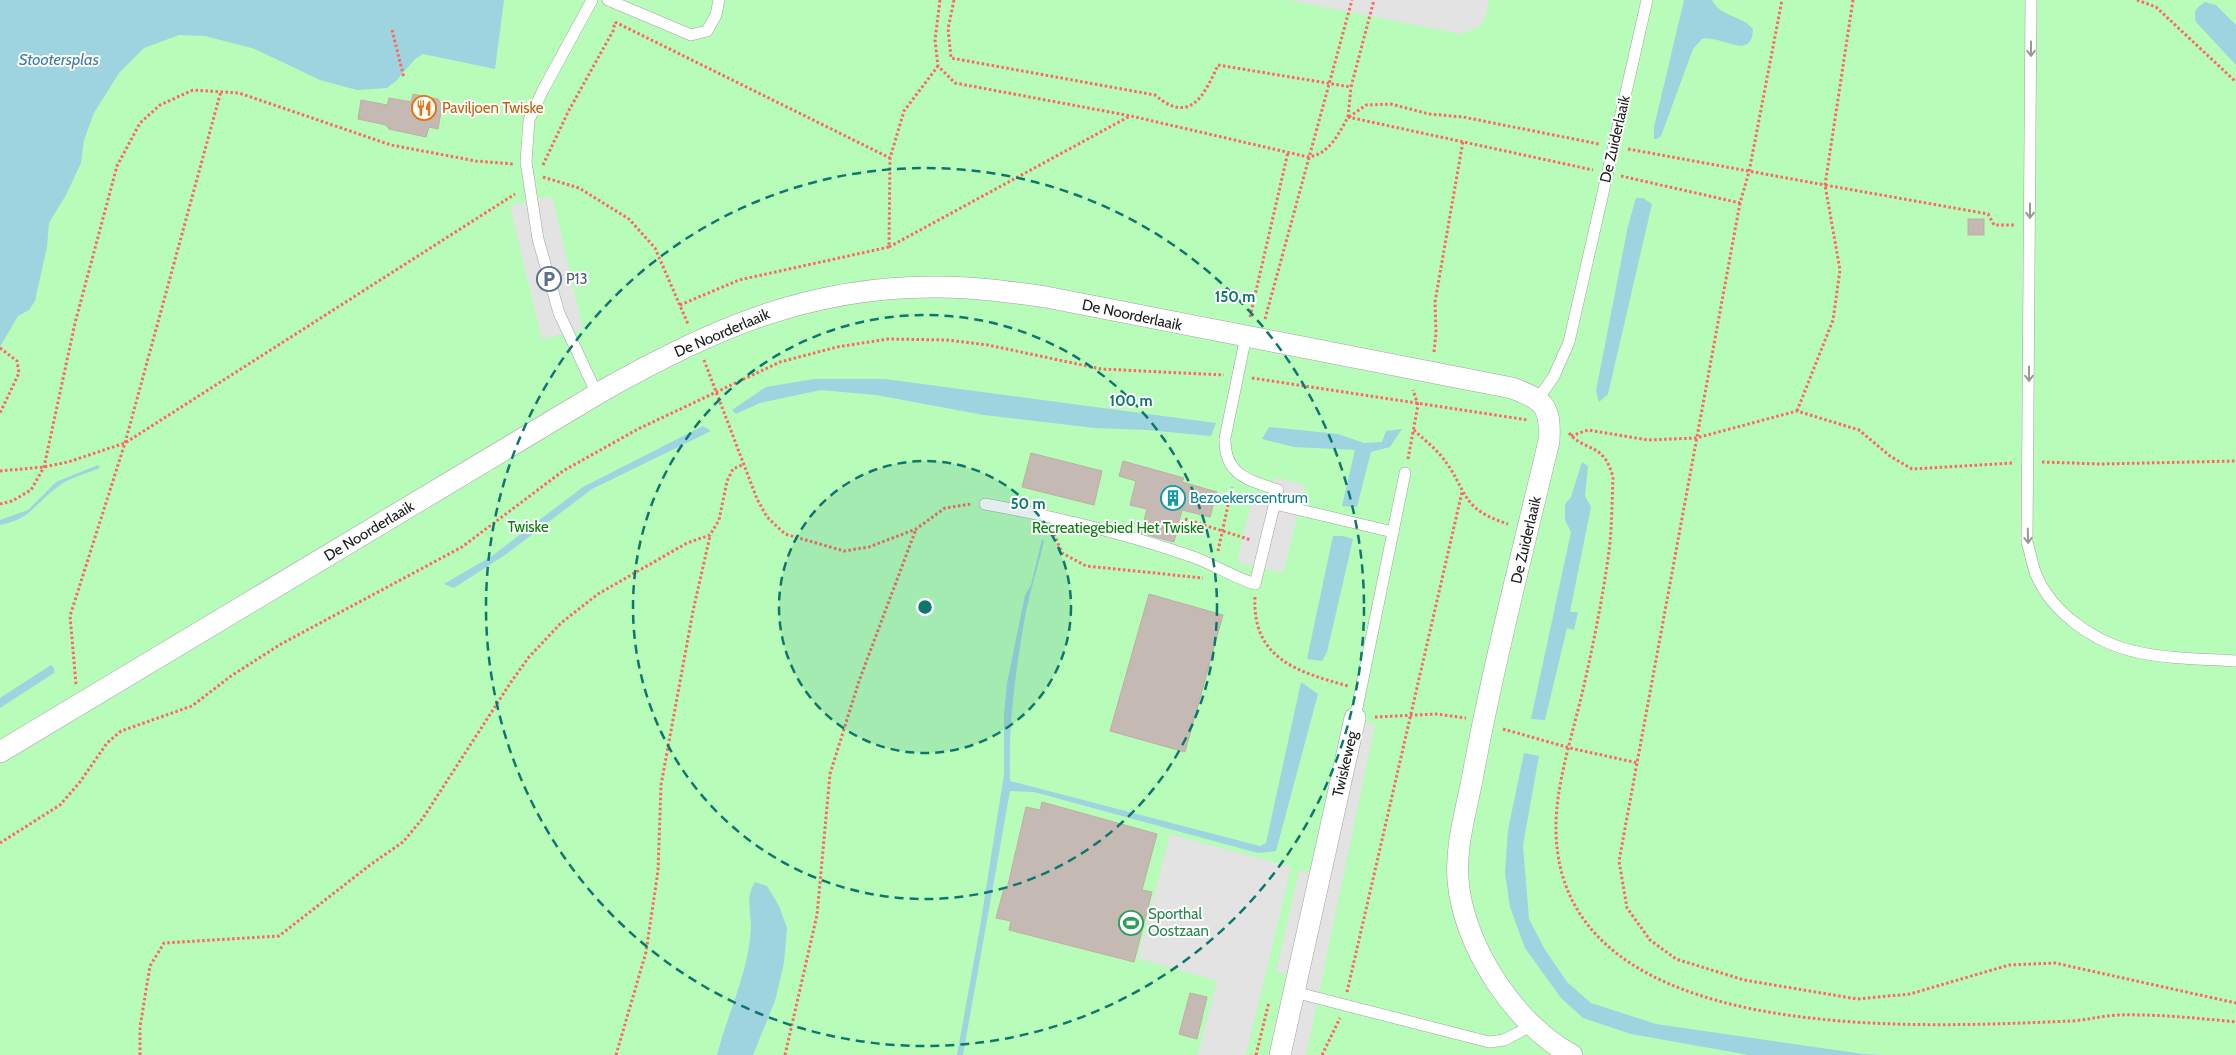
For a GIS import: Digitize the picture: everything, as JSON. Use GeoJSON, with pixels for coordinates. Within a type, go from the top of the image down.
{"type":"FeatureCollection","features":[{"type":"Feature","properties":{"kind":"street","name":"De Noorderlaaik"},"geometry":{"type":"LineString","coordinates":[[0,752],[652,362],[762,314],[802,302],[857,292],[896,288],[940,287],[993,290],[1046,297],[1512,388],[1538,399]]}},
{"type":"Feature","properties":{"kind":"street","name":"De Zuiderlaaik"},"geometry":{"type":"LineString","coordinates":[[1538,399],[1546,408],[1550,417],[1549,441],[1483,723],[1458,853],[1458,881],[1473,939],[1491,973],[1532,1026],[1572,1055]]}},
{"type":"Feature","properties":{"kind":"street","name":"Twiskeweg"},"geometry":{"type":"LineString","coordinates":[[1280,1055],[1355,718]]}},
{"type":"Feature","properties":{"kind":"lane"},"geometry":{"type":"LineString","coordinates":[[592,0],[543,90],[529,120],[526,162],[532,180],[538,239],[559,313],[597,394]]}},
{"type":"Feature","properties":{"kind":"lane"},"geometry":{"type":"LineString","coordinates":[[608,0],[691,35],[708,31],[716,15],[719,0]]}},
{"type":"Feature","properties":{"kind":"lane","name":"De Zuiderlaaik"},"geometry":{"type":"LineString","coordinates":[[1538,399],[1554,376],[1569,342],[1647,0]]}},
{"type":"Feature","properties":{"kind":"lane"},"geometry":{"type":"LineString","coordinates":[[2031,0],[2027,542],[2036,573],[2048,595],[2064,614],[2087,631],[2110,644],[2137,652],[2236,661]]}},
{"type":"Feature","properties":{"kind":"lane"},"geometry":{"type":"LineString","coordinates":[[985,504],[1042,515],[1196,558],[1255,584],[1278,490],[1256,483],[1236,472],[1228,462],[1224,452],[1225,438],[1238,376],[1253,337]]}},
{"type":"Feature","properties":{"kind":"lane","name":"Twiskeweg"},"geometry":{"type":"LineString","coordinates":[[1355,718],[1405,472]]}},
{"type":"Feature","properties":{"kind":"lane"},"geometry":{"type":"LineString","coordinates":[[1275,504],[1393,532]]}},
{"type":"Feature","properties":{"kind":"lane"},"geometry":{"type":"LineString","coordinates":[[1294,992],[1344,1003],[1489,1042],[1504,1040],[1532,1026]]}},
{"type":"Feature","properties":{"kind":"path"},"geometry":{"type":"LineString","coordinates":[[940,0],[935,40],[938,66],[955,84],[1131,116],[1308,157],[1322,153],[1332,144],[1348,118],[1366,105],[1391,104],[1430,114],[1463,117],[1749,172],[1988,214],[1994,225],[2030,225]]}},
{"type":"Feature","properties":{"kind":"path"},"geometry":{"type":"LineString","coordinates":[[954,0],[948,29],[951,58],[1155,95],[1174,107],[1190,106],[1206,92],[1218,65],[1352,87]]}},
{"type":"Feature","properties":{"kind":"path"},"geometry":{"type":"LineString","coordinates":[[1253,337],[1308,157],[1352,0]]}},
{"type":"Feature","properties":{"kind":"path"},"geometry":{"type":"LineString","coordinates":[[1348,118],[1352,87],[1374,0]]}},
{"type":"Feature","properties":{"kind":"path"},"geometry":{"type":"LineString","coordinates":[[1782,0],[1749,172],[1740,203],[1620,861],[1627,908],[1650,940],[1676,959],[1744,980],[1858,999],[1910,994],[2008,965],[2056,963],[2236,1003]]}},
{"type":"Feature","properties":{"kind":"path"},"geometry":{"type":"LineString","coordinates":[[1797,411],[1833,320],[1840,270],[1825,184],[1853,0]]}},
{"type":"Feature","properties":{"kind":"path"},"geometry":{"type":"LineString","coordinates":[[2138,0],[2156,7],[2236,82]]}},
{"type":"Feature","properties":{"kind":"path"},"geometry":{"type":"LineString","coordinates":[[0,471],[44,467],[125,443],[532,180],[613,30],[622,6]]}},
{"type":"Feature","properties":{"kind":"path"},"geometry":{"type":"LineString","coordinates":[[615,22],[890,158]]}},
{"type":"Feature","properties":{"kind":"path"},"geometry":{"type":"LineString","coordinates":[[392,30],[404,78]]}},
{"type":"Feature","properties":{"kind":"path"},"geometry":{"type":"LineString","coordinates":[[889,247],[890,158],[904,111],[938,66]]}},
{"type":"Feature","properties":{"kind":"path"},"geometry":{"type":"LineString","coordinates":[[0,504],[12,501],[31,490],[44,467],[75,323],[117,166],[140,123],[160,105],[193,90],[221,91],[262,101],[391,145],[507,165],[526,162]]}},
{"type":"Feature","properties":{"kind":"path"},"geometry":{"type":"LineString","coordinates":[[76,685],[70,616],[125,443],[221,91]]}},
{"type":"Feature","properties":{"kind":"path"},"geometry":{"type":"LineString","coordinates":[[532,180],[579,188],[629,219],[655,248],[680,305],[739,280],[889,247],[1131,116]]}},
{"type":"Feature","properties":{"kind":"path"},"geometry":{"type":"LineString","coordinates":[[1348,118],[1463,141],[1740,203]]}},
{"type":"Feature","properties":{"kind":"path"},"geometry":{"type":"LineString","coordinates":[[1405,472],[1418,405],[1416,392],[1424,389],[1432,372],[1436,333],[1435,302],[1463,141]]}},
{"type":"Feature","properties":{"kind":"path"},"geometry":{"type":"LineString","coordinates":[[1253,337],[1288,152]]}},
{"type":"Feature","properties":{"kind":"path"},"geometry":{"type":"LineString","coordinates":[[0,842],[60,805],[80,782],[106,743],[121,731],[192,706],[231,676],[280,644],[462,547],[563,471],[638,429],[780,362],[837,346],[888,339],[947,340],[988,345],[1101,369],[1238,376],[1418,405],[1495,414],[1567,430],[1572,436],[1602,454],[1610,466],[1613,477],[1609,549],[1596,631],[1560,785],[1556,829],[1560,865],[1573,900],[1602,942],[1630,964],[1651,977],[1714,1000],[1845,1023],[1916,1024],[2075,1021],[2112,1015],[2164,1015],[2236,1022]]}},
{"type":"Feature","properties":{"kind":"path"},"geometry":{"type":"LineString","coordinates":[[0,348],[16,361],[19,373],[0,414]]}},
{"type":"Feature","properties":{"kind":"path"},"geometry":{"type":"LineString","coordinates":[[716,391],[767,517],[785,534],[844,551],[869,547],[916,528],[945,508],[962,504],[985,504]]}},
{"type":"Feature","properties":{"kind":"path"},"geometry":{"type":"LineString","coordinates":[[1568,442],[1572,436],[1588,430],[1648,440],[1696,438],[1797,411],[1859,430],[1890,456],[1912,469],[2028,462],[2100,464],[2236,461]]}},
{"type":"Feature","properties":{"kind":"path"},"geometry":{"type":"LineString","coordinates":[[1414,430],[1442,457],[1469,504],[1489,518],[1528,530]]}},
{"type":"Feature","properties":{"kind":"path"},"geometry":{"type":"LineString","coordinates":[[616,1055],[646,952],[658,871],[662,785],[693,611],[710,535],[719,520],[727,481],[733,469],[744,464]]}},
{"type":"Feature","properties":{"kind":"path"},"geometry":{"type":"LineString","coordinates":[[1050,531],[1055,535],[1062,552],[1069,558],[1086,566],[1201,579],[1210,575],[1216,567],[1221,530],[1236,472]]}},
{"type":"Feature","properties":{"kind":"path"},"geometry":{"type":"LineString","coordinates":[[1322,1055],[1336,1029],[1344,1003],[1462,492]]}},
{"type":"Feature","properties":{"kind":"path"},"geometry":{"type":"LineString","coordinates":[[1185,519],[1265,544]]}},
{"type":"Feature","properties":{"kind":"path"},"geometry":{"type":"LineString","coordinates":[[785,1055],[818,915],[830,774],[859,681],[916,528]]}},
{"type":"Feature","properties":{"kind":"path"},"geometry":{"type":"LineString","coordinates":[[140,1055],[140,1027],[150,966],[164,943],[279,936],[404,842],[423,818],[529,657],[561,622],[598,594],[687,543],[710,535]]}},
{"type":"Feature","properties":{"kind":"path"},"geometry":{"type":"LineString","coordinates":[[1255,584],[1254,614],[1260,636],[1274,654],[1312,676],[1361,689]]}},
{"type":"Feature","properties":{"kind":"path"},"geometry":{"type":"LineString","coordinates":[[1256,1055],[1271,994]]}},
{"type":"Feature","properties":{"kind":"green space","name":"Twiske"},"geometry":{"type":"Polygon","coordinates":[[[0,0],[2236,0],[2236,1055],[0,1055],[0,0]]]}},
{"type":"Feature","properties":{"kind":"shaded area"},"geometry":{"type":"Polygon","coordinates":[[[1288,0],[1489,0],[1486,15],[1480,26],[1462,34],[1288,0]]]}},
{"type":"Feature","properties":{"kind":"shaded area","name":"P13"},"geometry":{"type":"Polygon","coordinates":[[[552,196],[583,329],[542,339],[510,206],[552,196]]]}},
{"type":"Feature","properties":{"kind":"shaded area","name":"Bezoekerscentrum"},"geometry":{"type":"Polygon","coordinates":[[[1275,477],[1305,485],[1283,573],[1237,562],[1253,496],[1269,500],[1275,477]]]}},
{"type":"Feature","properties":{"kind":"shaded area"},"geometry":{"type":"Polygon","coordinates":[[[1351,722],[1375,724],[1306,1055],[1290,1055],[1306,978],[1276,972],[1299,871],[1315,872],[1351,722]]]}},
{"type":"Feature","properties":{"kind":"shaded area"},"geometry":{"type":"Polygon","coordinates":[[[1170,834],[1291,867],[1246,1055],[1198,1055],[1217,981],[1138,958],[1170,834]]]}},
{"type":"Feature","properties":{"kind":"water","name":"Stootersplas"},"geometry":{"type":"Polygon","coordinates":[[[0,0],[504,0],[495,69],[423,54],[415,59],[396,81],[387,88],[357,90],[320,80],[255,49],[205,36],[179,35],[144,48],[119,73],[94,113],[84,140],[81,163],[66,195],[49,223],[47,247],[35,301],[29,310],[18,316],[0,347],[0,0]]]}},
{"type":"Feature","properties":{"kind":"water"},"geometry":{"type":"Polygon","coordinates":[[[1684,0],[1712,0],[1725,13],[1743,21],[1753,29],[1751,39],[1742,46],[1718,40],[1702,39],[1693,49],[1661,136],[1654,139],[1654,127],[1684,0]]]}},
{"type":"Feature","properties":{"kind":"water"},"geometry":{"type":"Polygon","coordinates":[[[2205,2],[2216,5],[2236,25],[2236,65],[2196,22],[2196,10],[2205,2]]]}},
{"type":"Feature","properties":{"kind":"water"},"geometry":{"type":"Polygon","coordinates":[[[1636,198],[1643,198],[1652,204],[1608,394],[1599,402],[1596,391],[1628,226],[1636,198]]]}},
{"type":"Feature","properties":{"kind":"water"},"geometry":{"type":"Polygon","coordinates":[[[814,379],[885,379],[1216,423],[1211,436],[1147,430],[1095,428],[984,415],[876,395],[821,390],[760,403],[736,414],[732,410],[766,387],[814,379]]]}},
{"type":"Feature","properties":{"kind":"water"},"geometry":{"type":"Polygon","coordinates":[[[703,426],[711,431],[592,489],[505,555],[454,588],[444,584],[492,556],[583,487],[703,426]]]}},
{"type":"Feature","properties":{"kind":"water"},"geometry":{"type":"Polygon","coordinates":[[[1269,427],[1338,434],[1364,443],[1382,442],[1386,431],[1402,429],[1390,447],[1371,452],[1357,507],[1342,506],[1355,450],[1294,447],[1262,439],[1269,427]]]}},
{"type":"Feature","properties":{"kind":"water"},"geometry":{"type":"Polygon","coordinates":[[[1582,462],[1588,466],[1585,496],[1591,507],[1570,612],[1578,612],[1574,630],[1567,628],[1545,720],[1531,719],[1571,532],[1565,520],[1565,504],[1571,497],[1582,462]]]}},
{"type":"Feature","properties":{"kind":"water"},"geometry":{"type":"Polygon","coordinates":[[[98,465],[100,468],[64,482],[27,514],[0,525],[0,520],[28,510],[56,482],[98,465]]]}},
{"type":"Feature","properties":{"kind":"water"},"geometry":{"type":"Polygon","coordinates":[[[1333,536],[1353,539],[1327,652],[1322,661],[1307,659],[1333,536]]]}},
{"type":"Feature","properties":{"kind":"water"},"geometry":{"type":"Polygon","coordinates":[[[1042,539],[1044,541],[1026,611],[1016,674],[1010,738],[1010,781],[1260,846],[1266,843],[1301,682],[1318,694],[1276,851],[1258,853],[1034,792],[1010,791],[963,1055],[957,1055],[980,927],[1004,774],[1004,715],[1007,683],[1025,595],[1031,585],[1042,539]]]}},
{"type":"Feature","properties":{"kind":"water"},"geometry":{"type":"Polygon","coordinates":[[[51,665],[54,668],[54,673],[0,708],[0,698],[51,665]]]}},
{"type":"Feature","properties":{"kind":"water"},"geometry":{"type":"Polygon","coordinates":[[[1524,753],[1539,756],[1523,845],[1529,919],[1544,948],[1567,982],[1591,1003],[1656,1024],[1863,1054],[1883,1055],[1749,1055],[1631,1034],[1583,1018],[1561,998],[1525,948],[1510,907],[1505,873],[1508,830],[1524,753]]]}},
{"type":"Feature","properties":{"kind":"water"},"geometry":{"type":"Polygon","coordinates":[[[755,882],[767,886],[779,906],[787,928],[784,963],[775,1001],[753,1055],[717,1055],[746,960],[751,927],[749,899],[755,882]]]}},
{"type":"Feature","properties":{"kind":"building"},"geometry":{"type":"Polygon","coordinates":[[[413,94],[438,99],[442,106],[438,129],[429,127],[426,137],[389,129],[386,125],[358,119],[361,100],[387,105],[389,98],[411,102],[413,94]]]}},
{"type":"Feature","properties":{"kind":"building"},"geometry":{"type":"Polygon","coordinates":[[[1968,219],[1984,219],[1984,235],[1968,235],[1968,219]]]}},
{"type":"Feature","properties":{"kind":"building"},"geometry":{"type":"Polygon","coordinates":[[[1031,453],[1102,471],[1094,505],[1022,487],[1031,453]]]}},
{"type":"Feature","properties":{"kind":"building","name":"Bezoekerscentrum"},"geometry":{"type":"Polygon","coordinates":[[[1123,461],[1184,478],[1182,482],[1217,492],[1210,517],[1182,510],[1174,542],[1141,533],[1147,509],[1130,505],[1136,481],[1119,476],[1123,461]]]}},
{"type":"Feature","properties":{"kind":"building"},"geometry":{"type":"Polygon","coordinates":[[[1149,594],[1223,615],[1185,752],[1110,731],[1149,594]]]}},
{"type":"Feature","properties":{"kind":"building"},"geometry":{"type":"Polygon","coordinates":[[[1042,802],[1157,834],[1142,890],[1152,892],[1134,962],[1009,930],[1011,921],[996,918],[1004,888],[1007,889],[1026,807],[1040,810],[1042,802]]]}},
{"type":"Feature","properties":{"kind":"building"},"geometry":{"type":"Polygon","coordinates":[[[1190,993],[1207,997],[1197,1039],[1179,1034],[1190,993]]]}},
{"type":"Feature","properties":{"kind":"place","name":"Paviljoen Twiske"},"geometry":{"type":"Point","coordinates":[424,108]}},
{"type":"Feature","properties":{"kind":"place","name":"P13"},"geometry":{"type":"Point","coordinates":[549,279]}},
{"type":"Feature","properties":{"kind":"place","name":"Bezoekerscentrum"},"geometry":{"type":"Point","coordinates":[1173,498]}},
{"type":"Feature","properties":{"kind":"place","name":"Sporthal Oostzaan"},"geometry":{"type":"Point","coordinates":[1131,923]}},
{"type":"Feature","properties":{"kind":"park label","name":"Recreatiegebied Het Twiske"},"geometry":{"type":"Point","coordinates":[1118,528]}}]}
